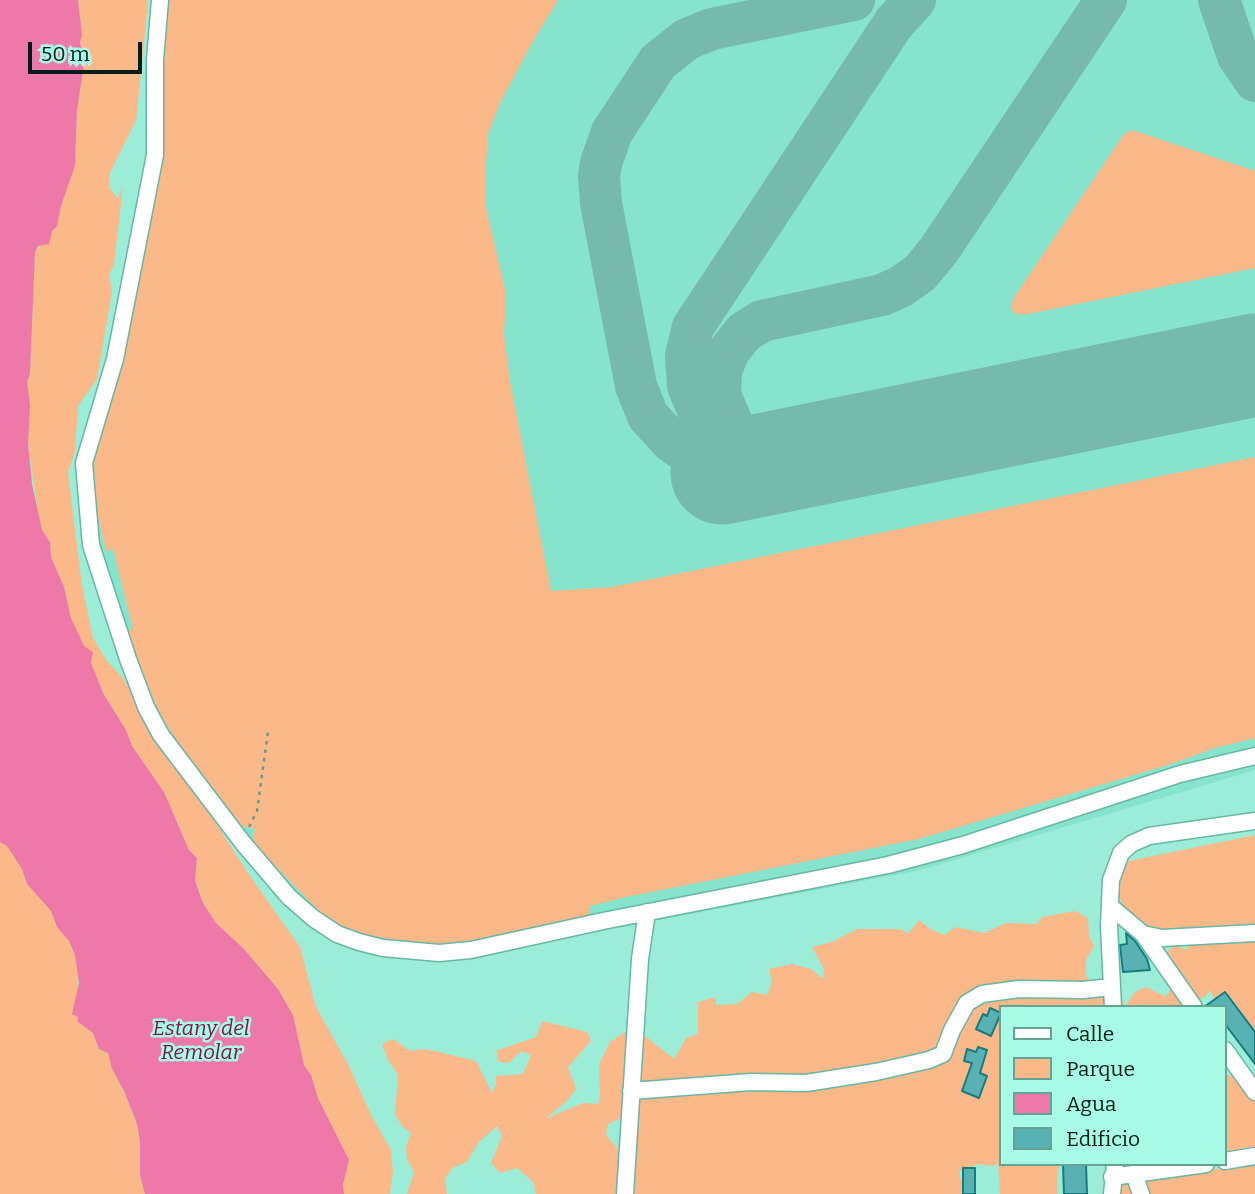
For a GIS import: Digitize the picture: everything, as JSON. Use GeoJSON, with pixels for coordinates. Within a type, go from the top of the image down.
{"type":"FeatureCollection","features":[{"type":"Feature","properties":{"kind":"lane"},"geometry":{"type":"LineString","coordinates":[[160,0],[155,60],[155,155],[115,359],[84,463],[91,545],[128,659],[146,707],[161,735],[243,843],[289,897],[313,918],[337,934],[383,948],[439,953],[471,950],[888,865],[963,845],[1180,774],[1255,756]]}},
{"type":"Feature","properties":{"kind":"lane"},"geometry":{"type":"LineString","coordinates":[[1113,1005],[1111,880],[1121,853],[1131,844],[1149,836],[1255,821]]}},
{"type":"Feature","properties":{"kind":"lane"},"geometry":{"type":"LineString","coordinates":[[1110,906],[1143,934],[1193,1005]]}},
{"type":"Feature","properties":{"kind":"lane"},"geometry":{"type":"LineString","coordinates":[[625,1194],[640,960],[647,912]]}},
{"type":"Feature","properties":{"kind":"lane"},"geometry":{"type":"LineString","coordinates":[[1143,934],[1162,938],[1255,933]]}},
{"type":"Feature","properties":{"kind":"lane"},"geometry":{"type":"LineString","coordinates":[[631,1091],[751,1082],[806,1083],[876,1072],[929,1060],[943,1054],[967,1003],[982,994],[1019,989],[1083,990],[1112,987]]}},
{"type":"Feature","properties":{"kind":"lane"},"geometry":{"type":"LineString","coordinates":[[1227,1053],[1255,1092]]}},
{"type":"Feature","properties":{"kind":"lane"},"geometry":{"type":"LineString","coordinates":[[1227,1161],[1255,1156]]}},
{"type":"Feature","properties":{"kind":"lane"},"geometry":{"type":"LineString","coordinates":[[1112,1194],[1113,1171],[1134,1174],[1192,1166]]}},
{"type":"Feature","properties":{"kind":"lane"},"geometry":{"type":"LineString","coordinates":[[1134,1174],[1141,1194]]}},
{"type":"Feature","properties":{"kind":"path"},"geometry":{"type":"LineString","coordinates":[[243,843],[257,811],[268,732]]}},
{"type":"Feature","properties":{"kind":"shaded area"},"geometry":{"type":"Polygon","coordinates":[[[153,0],[1255,0],[1255,770],[921,870],[601,931],[599,926],[452,959],[333,940],[155,738],[81,502],[146,161],[153,0]]]}},
{"type":"Feature","properties":{"kind":"green space"},"geometry":{"type":"Polygon","coordinates":[[[78,0],[148,0],[136,120],[110,173],[109,187],[118,199],[123,186],[114,265],[109,274],[112,292],[97,379],[78,406],[75,452],[68,472],[82,585],[93,638],[107,661],[122,677],[250,876],[300,947],[316,1007],[391,1150],[393,1173],[390,1194],[344,1194],[340,1143],[318,1098],[311,1075],[304,1065],[293,1015],[278,989],[244,949],[216,923],[203,903],[195,881],[197,858],[189,850],[164,792],[132,746],[126,730],[103,693],[71,618],[64,587],[51,557],[50,542],[39,519],[28,443],[27,382],[30,374],[35,252],[57,225],[75,166],[77,110],[84,64],[78,0]]]}},
{"type":"Feature","properties":{"kind":"green space"},"geometry":{"type":"Polygon","coordinates":[[[167,0],[558,0],[500,103],[488,134],[486,164],[486,208],[506,294],[504,335],[510,381],[551,591],[612,587],[1255,457],[1255,738],[919,839],[626,897],[590,906],[589,915],[464,943],[430,945],[388,939],[354,932],[325,917],[252,842],[255,829],[241,826],[197,774],[160,714],[124,632],[133,629],[113,549],[106,551],[95,504],[94,455],[114,395],[132,311],[160,133],[167,0]]]}},
{"type":"Feature","properties":{"kind":"green space"},"geometry":{"type":"Polygon","coordinates":[[[1132,130],[1255,171],[1255,268],[1023,315],[1014,313],[1011,309],[1013,299],[1124,134],[1132,130]]]}},
{"type":"Feature","properties":{"kind":"green space"},"geometry":{"type":"Polygon","coordinates":[[[1255,835],[1255,924],[1245,925],[1255,932],[1255,1032],[1225,992],[1215,999],[1209,990],[1206,996],[1197,1000],[1186,997],[1182,1005],[1126,1005],[1135,992],[1146,987],[1166,997],[1170,990],[1169,980],[1157,960],[1175,945],[1187,950],[1190,941],[1149,928],[1124,909],[1117,891],[1124,862],[1255,835]]]}},
{"type":"Feature","properties":{"kind":"green space"},"geometry":{"type":"Polygon","coordinates":[[[0,842],[7,846],[22,869],[27,884],[51,911],[57,927],[69,941],[75,955],[78,971],[78,1022],[93,1033],[99,1049],[108,1053],[112,1069],[137,1124],[140,1175],[145,1194],[0,1194],[0,842]]]}},
{"type":"Feature","properties":{"kind":"green space"},"geometry":{"type":"Polygon","coordinates":[[[1075,911],[1088,918],[1089,936],[1094,946],[1086,960],[1086,975],[1091,985],[1119,992],[1124,1005],[1000,1005],[1000,1166],[1060,1166],[1057,1168],[1058,1194],[1000,1194],[998,1163],[992,1166],[978,1164],[960,1171],[960,1177],[969,1194],[629,1194],[629,1177],[615,1194],[536,1194],[533,1182],[517,1168],[500,1173],[491,1163],[502,1136],[497,1126],[479,1142],[467,1162],[452,1168],[445,1179],[447,1194],[407,1194],[414,1172],[407,1160],[406,1147],[411,1133],[395,1115],[398,1075],[382,1044],[393,1039],[410,1051],[423,1049],[476,1061],[492,1093],[496,1076],[523,1074],[531,1055],[521,1051],[509,1063],[499,1062],[496,1051],[536,1037],[542,1021],[587,1032],[591,1041],[568,1067],[576,1089],[567,1101],[545,1119],[583,1103],[598,1104],[599,1064],[610,1042],[625,1032],[640,1032],[674,1059],[686,1038],[698,1034],[698,1002],[716,997],[716,1005],[737,1004],[752,992],[767,995],[772,982],[769,969],[792,964],[811,969],[823,979],[824,969],[812,947],[832,942],[857,929],[901,929],[908,934],[919,920],[932,930],[945,935],[955,927],[984,933],[1006,923],[1036,924],[1042,917],[1075,911]],[[639,1088],[624,1117],[608,1124],[606,1135],[627,1160],[639,1088]]]}},
{"type":"Feature","properties":{"kind":"green space"},"geometry":{"type":"Polygon","coordinates":[[[1227,1075],[1243,1079],[1255,1078],[1255,1150],[1227,1155],[1227,1075]]]}},
{"type":"Feature","properties":{"kind":"green space"},"geometry":{"type":"Polygon","coordinates":[[[1255,1164],[1255,1194],[1119,1194],[1119,1170],[1128,1166],[1188,1166],[1186,1173],[1255,1164]]]}},
{"type":"Feature","properties":{"kind":"water","name":"Estany del Remolar"},"geometry":{"type":"Polygon","coordinates":[[[0,0],[78,0],[82,35],[80,42],[84,64],[77,110],[75,166],[49,244],[38,246],[35,252],[30,374],[27,382],[30,406],[28,443],[32,484],[42,530],[50,542],[51,557],[64,587],[71,618],[84,646],[93,652],[91,663],[103,693],[126,730],[132,746],[164,792],[189,850],[197,858],[195,881],[203,903],[216,923],[244,949],[278,989],[293,1015],[304,1065],[349,1160],[343,1184],[344,1194],[145,1194],[140,1175],[137,1124],[124,1091],[112,1069],[108,1053],[99,1049],[93,1033],[72,1014],[79,983],[75,955],[69,941],[57,927],[51,911],[27,884],[22,869],[7,846],[0,842],[0,0]]]}},
{"type":"Feature","properties":{"kind":"building"},"geometry":{"type":"Polygon","coordinates":[[[1126,933],[1147,959],[1150,970],[1123,972],[1120,945],[1127,944],[1126,933]]]}},
{"type":"Feature","properties":{"kind":"building"},"geometry":{"type":"Polygon","coordinates":[[[1225,992],[1255,1032],[1255,1064],[1227,1027],[1227,1005],[1207,1005],[1225,992]]]}},
{"type":"Feature","properties":{"kind":"building"},"geometry":{"type":"Polygon","coordinates":[[[990,1008],[1000,1013],[991,1036],[976,1029],[983,1014],[987,1016],[990,1008]]]}},
{"type":"Feature","properties":{"kind":"building"},"geometry":{"type":"Polygon","coordinates":[[[978,1047],[987,1050],[980,1073],[987,1076],[979,1098],[962,1091],[972,1063],[964,1061],[967,1049],[976,1052],[978,1047]]]}},
{"type":"Feature","properties":{"kind":"building"},"geometry":{"type":"Polygon","coordinates":[[[1063,1166],[1086,1166],[1087,1194],[1064,1194],[1063,1166]]]}},
{"type":"Feature","properties":{"kind":"building"},"geometry":{"type":"Polygon","coordinates":[[[963,1168],[975,1168],[975,1194],[963,1194],[963,1168]]]}},
{"type":"Feature","properties":{"kind":"taxiway"},"geometry":{"type":"LineString","coordinates":[[761,465],[730,465],[688,453],[672,442],[648,416],[636,386],[601,203],[601,163],[612,132],[658,62],[687,39],[712,29],[854,0]]}},
{"type":"Feature","properties":{"kind":"taxiway"},"geometry":{"type":"LineString","coordinates":[[727,441],[700,415],[688,386],[686,356],[693,327],[894,23],[915,0]]}},
{"type":"Feature","properties":{"kind":"taxiway"},"geometry":{"type":"LineString","coordinates":[[797,457],[760,447],[750,442],[733,425],[720,395],[721,371],[729,351],[744,332],[762,321],[882,295],[920,273],[939,250],[1106,0]]}},
{"type":"Feature","properties":{"kind":"taxiway"},"geometry":{"type":"LineString","coordinates":[[1219,0],[1238,56],[1255,81]]}},
{"type":"Feature","properties":{"kind":"runway"},"geometry":{"type":"LineString","coordinates":[[722,473],[1255,365]]}}]}
